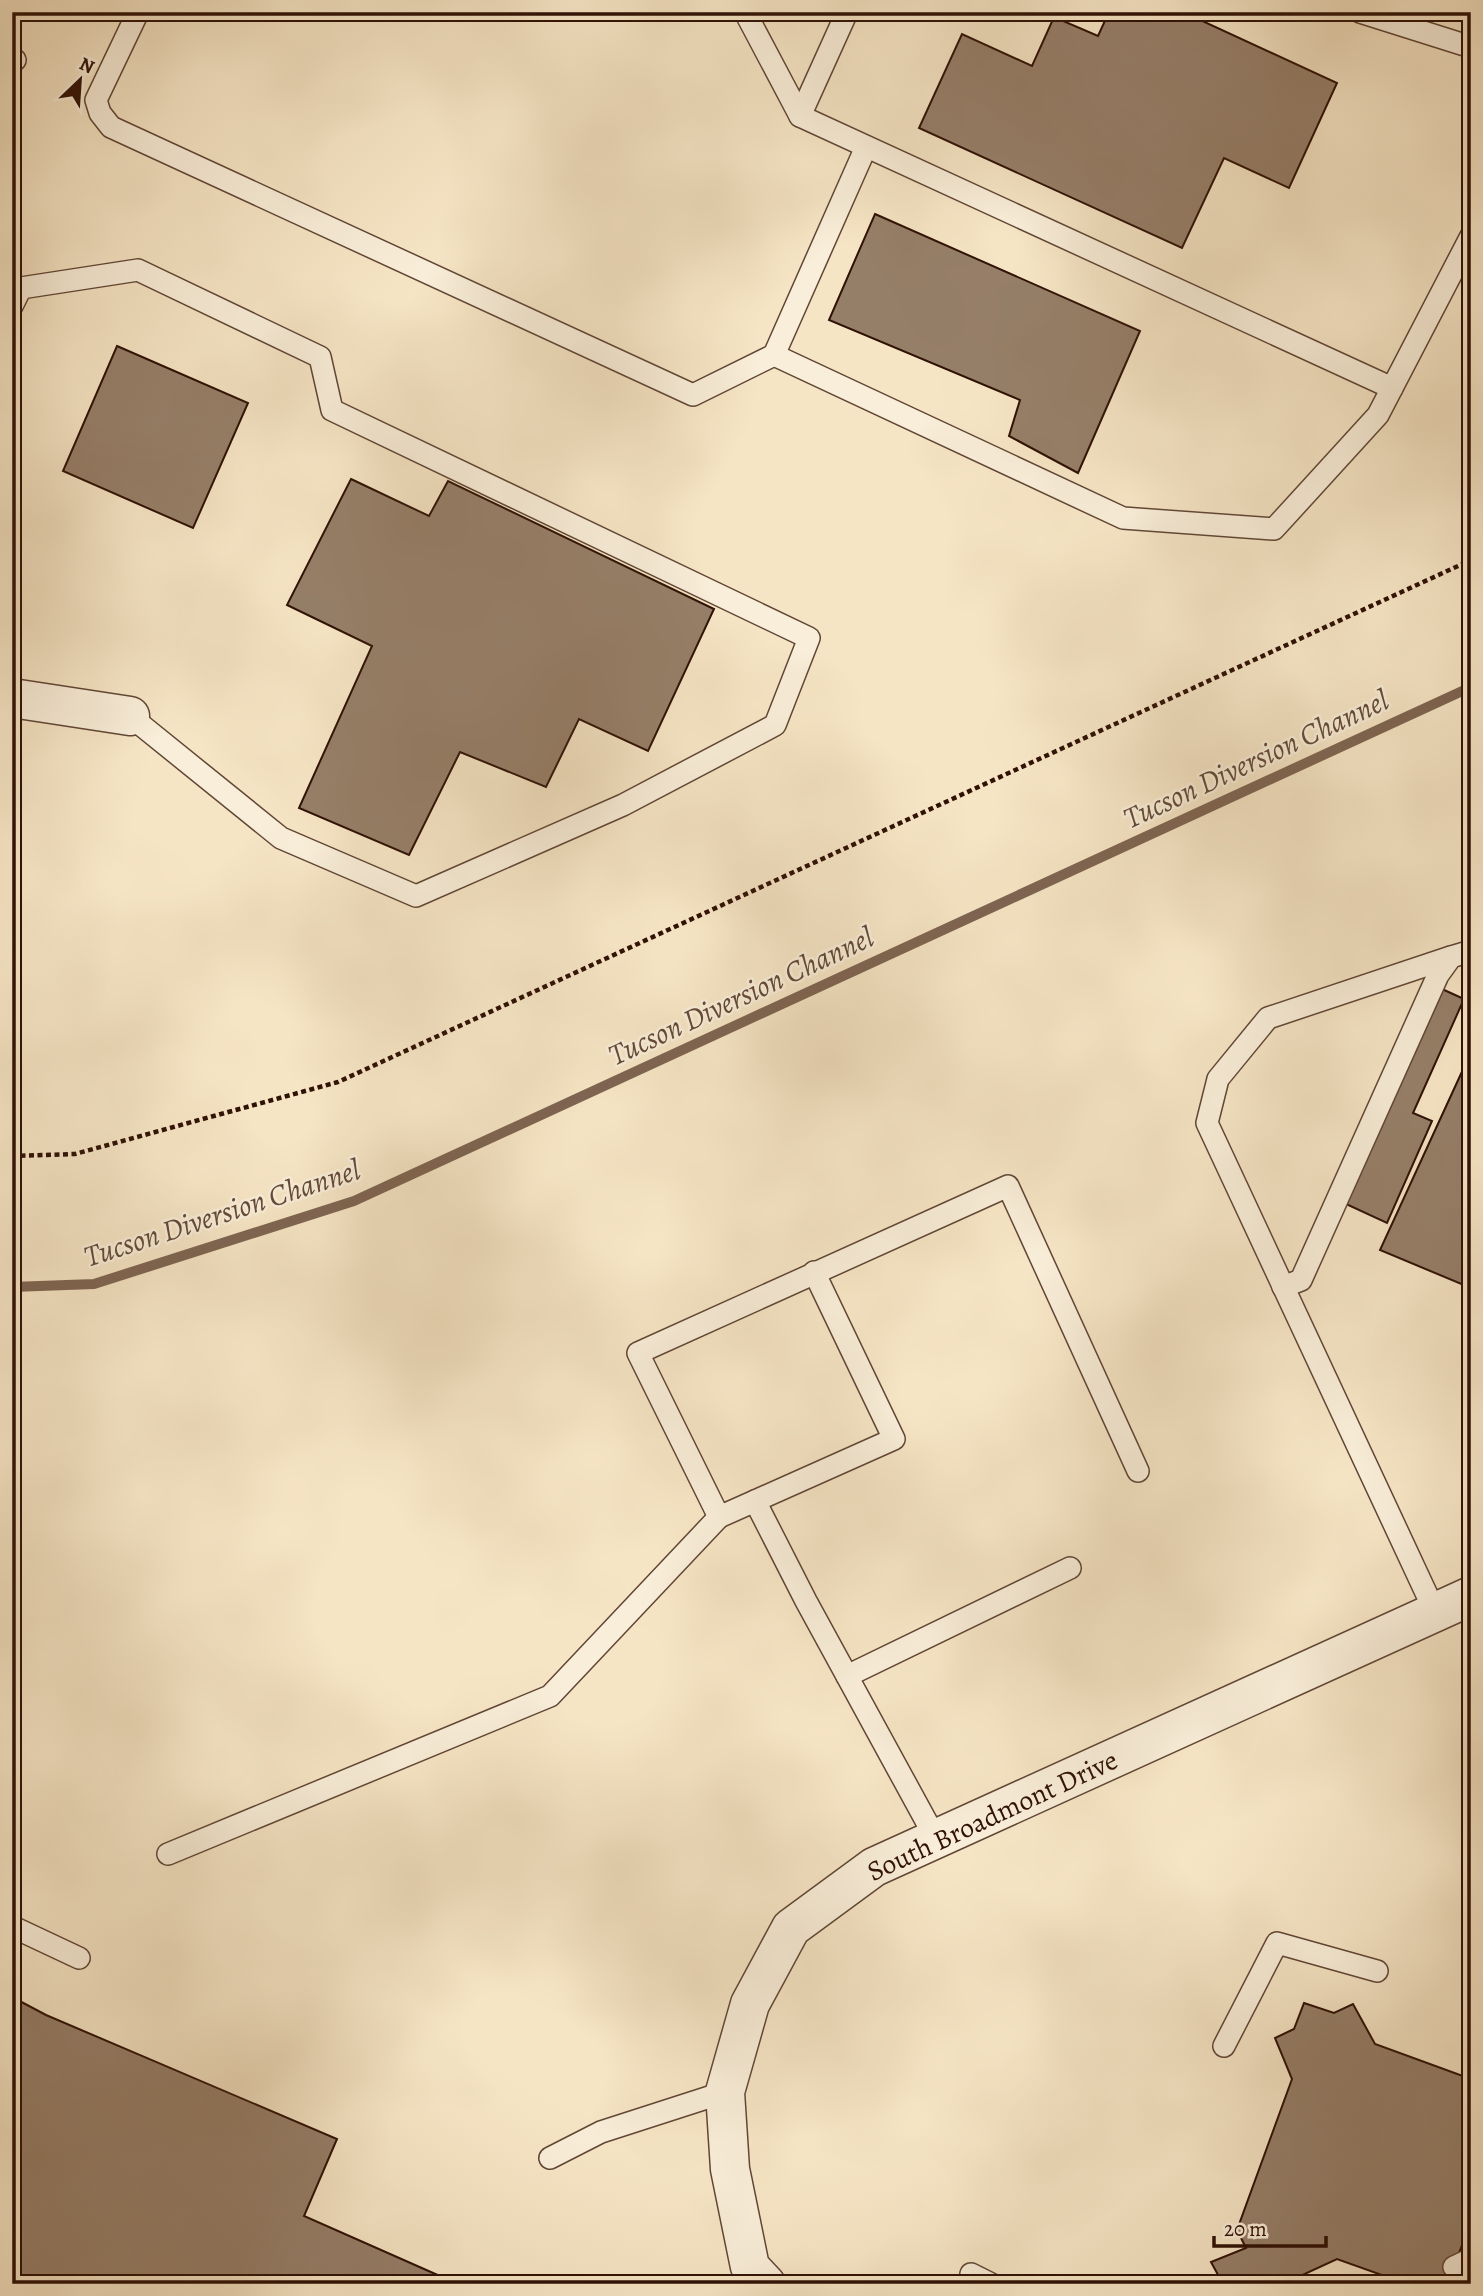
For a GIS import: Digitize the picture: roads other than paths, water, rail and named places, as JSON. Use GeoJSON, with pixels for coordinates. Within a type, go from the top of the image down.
{"type":"FeatureCollection","features":[{"type":"Feature","properties":{"kind":"street"},"geometry":{"type":"LineString","coordinates":[[12,698],[130,716]]}},
{"type":"Feature","properties":{"kind":"street","name":"South Broadmont Drive"},"geometry":{"type":"LineString","coordinates":[[766,2284],[750,2267],[730,2169],[725,2092],[750,2004],[791,1928],[874,1867],[1471,1596]]}},
{"type":"Feature","properties":{"kind":"lane"},"geometry":{"type":"LineString","coordinates":[[138,12],[96,100],[100,114],[111,127],[693,395],[774,355],[866,147]]}},
{"type":"Feature","properties":{"kind":"lane"},"geometry":{"type":"LineString","coordinates":[[746,12],[800,116],[1392,388]]}},
{"type":"Feature","properties":{"kind":"lane"},"geometry":{"type":"LineString","coordinates":[[800,116],[847,12]]}},
{"type":"Feature","properties":{"kind":"lane"},"geometry":{"type":"LineString","coordinates":[[1360,12],[1471,47]]}},
{"type":"Feature","properties":{"kind":"lane"},"geometry":{"type":"LineString","coordinates":[[774,355],[1123,518],[1274,528],[1378,415],[1471,236]]}},
{"type":"Feature","properties":{"kind":"lane"},"geometry":{"type":"LineString","coordinates":[[12,306],[21,288],[138,270],[320,357],[332,410],[809,638],[775,725],[623,805],[416,896],[281,838],[130,716]]}},
{"type":"Feature","properties":{"kind":"lane"},"geometry":{"type":"LineString","coordinates":[[1283,1287],[1301,1280],[1438,975],[1461,954]]}},
{"type":"Feature","properties":{"kind":"lane"},"geometry":{"type":"LineString","coordinates":[[1435,1612],[1208,1123],[1218,1079],[1268,1018],[1461,954]]}},
{"type":"Feature","properties":{"kind":"lane"},"geometry":{"type":"LineString","coordinates":[[719,1517],[638,1353],[1008,1186],[1138,1471]]}},
{"type":"Feature","properties":{"kind":"lane"},"geometry":{"type":"LineString","coordinates":[[168,1854],[550,1696],[719,1517],[894,1439],[814,1272]]}},
{"type":"Feature","properties":{"kind":"lane"},"geometry":{"type":"LineString","coordinates":[[755,1501],[936,1839]]}},
{"type":"Feature","properties":{"kind":"lane"},"geometry":{"type":"LineString","coordinates":[[847,1676],[1070,1568]]}},
{"type":"Feature","properties":{"kind":"lane"},"geometry":{"type":"LineString","coordinates":[[12,1930],[13,1927],[79,1958]]}},
{"type":"Feature","properties":{"kind":"lane"},"geometry":{"type":"LineString","coordinates":[[1224,2046],[1277,1943],[1377,1970]]}},
{"type":"Feature","properties":{"kind":"lane"},"geometry":{"type":"LineString","coordinates":[[551,2158],[601,2132],[725,2092]]}},
{"type":"Feature","properties":{"kind":"lane"},"geometry":{"type":"LineString","coordinates":[[971,2274],[991,2284]]}},
{"type":"Feature","properties":{"kind":"waterway","name":"Tucson Diversion Channel"},"geometry":{"type":"LineString","coordinates":[[12,1287],[94,1284],[354,1201],[1471,687]]}},
{"type":"Feature","properties":{"kind":"railway"},"geometry":{"type":"LineString","coordinates":[[1463,12],[1471,14]]}}]}
